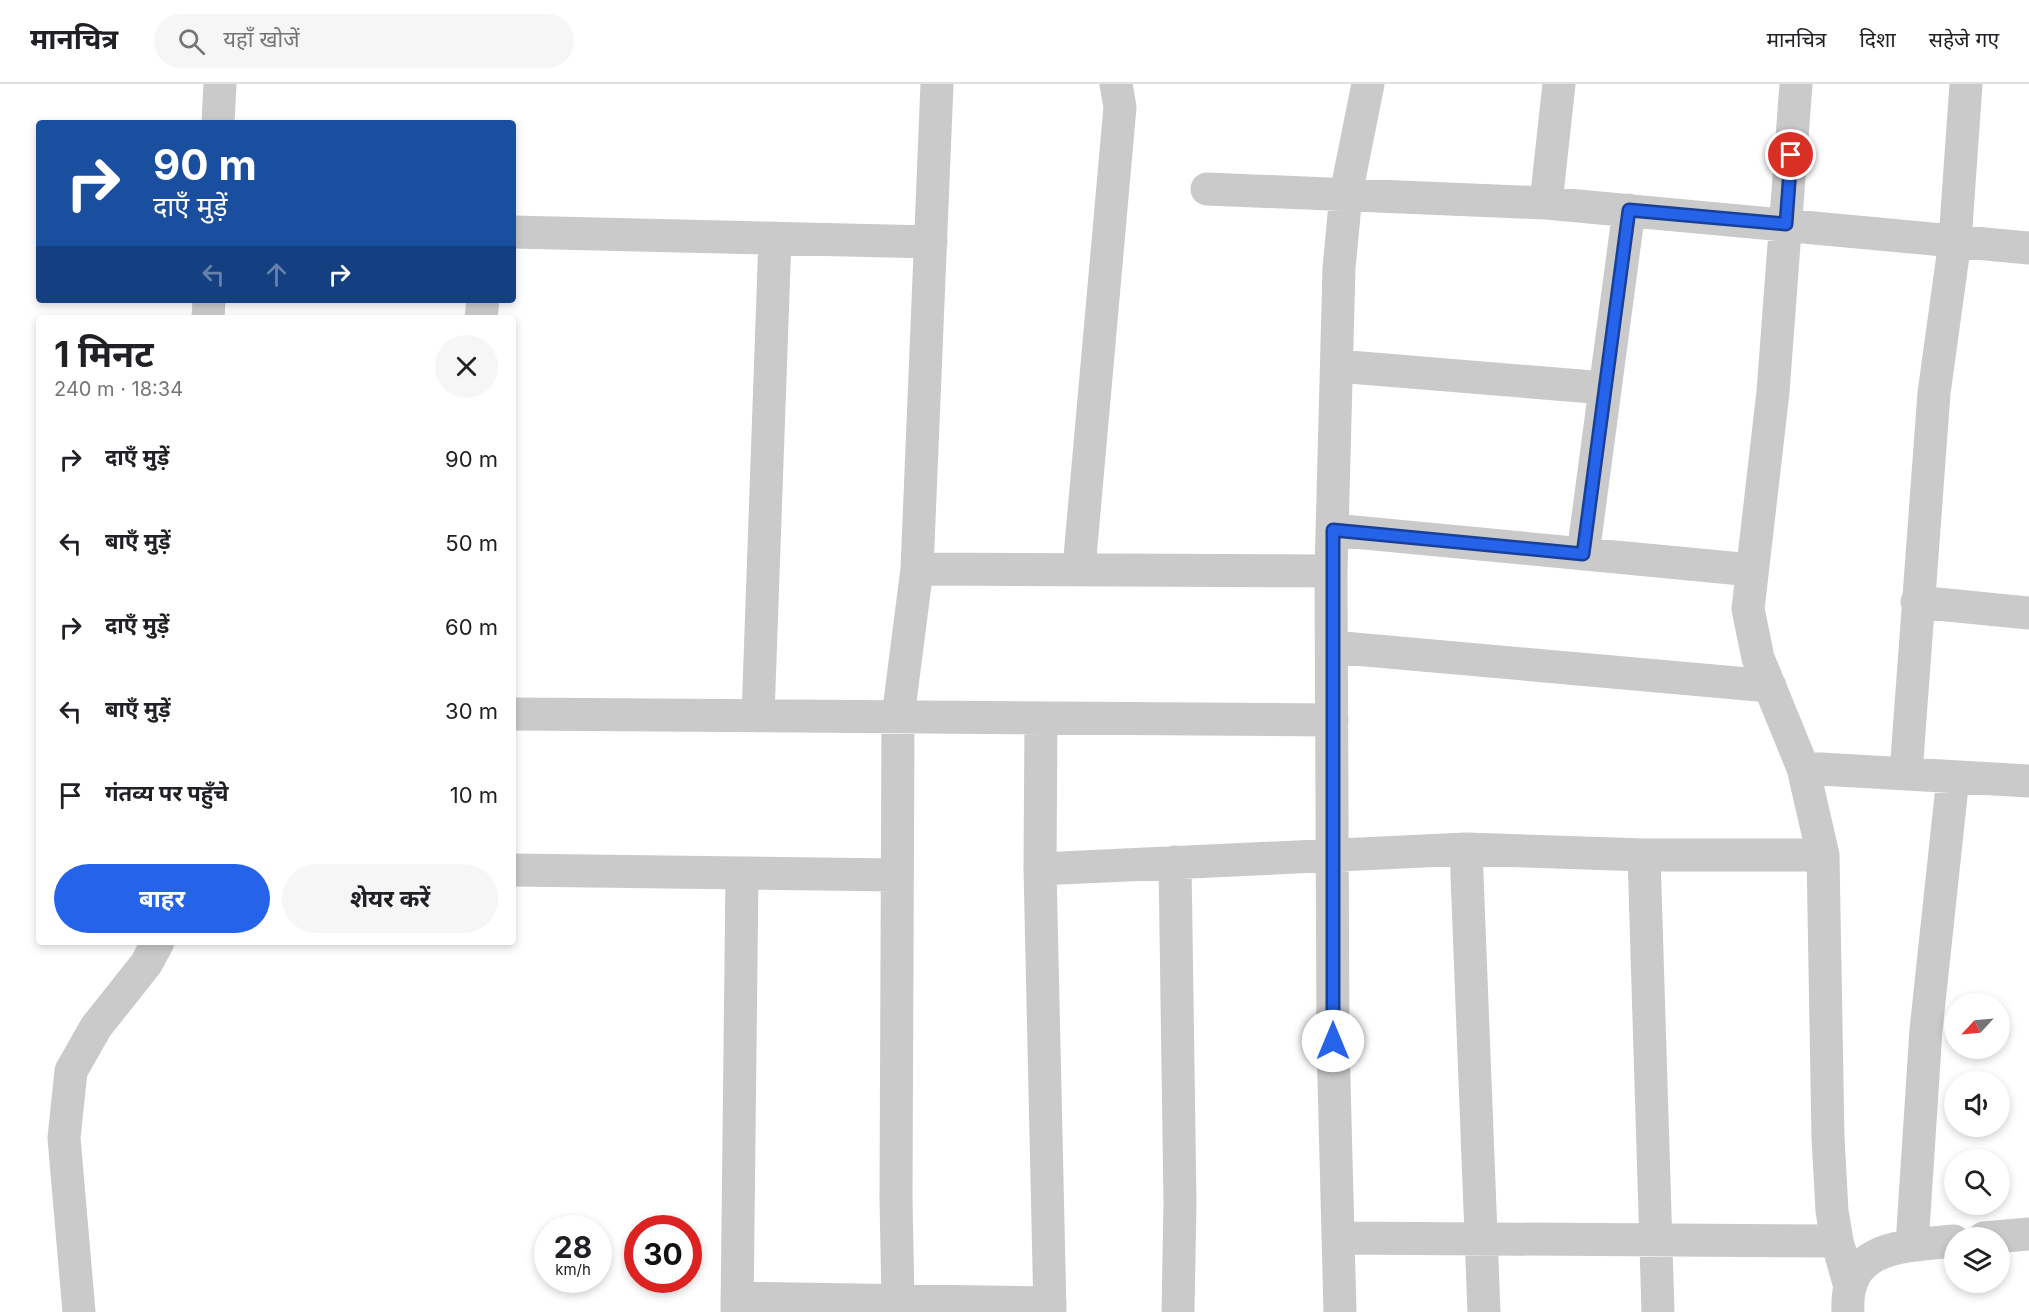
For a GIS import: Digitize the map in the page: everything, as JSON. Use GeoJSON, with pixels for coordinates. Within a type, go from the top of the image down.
{"type":"FeatureCollection","features":[{"type":"Feature","properties":{"kind":"street"},"geometry":{"type":"LineString","coordinates":[[218,120],[220,84]]}},
{"type":"Feature","properties":{"kind":"street"},"geometry":{"type":"LineString","coordinates":[[898,1301],[896,1198],[898,717],[917,569],[937,84]]}},
{"type":"Feature","properties":{"kind":"street"},"geometry":{"type":"LineString","coordinates":[[1079,568],[1120,107],[1116,84]]}},
{"type":"Feature","properties":{"kind":"street"},"geometry":{"type":"LineString","coordinates":[[1340,1312],[1333,1041],[1331,571],[1339,268],[1346,194],[1368,84]]}},
{"type":"Feature","properties":{"kind":"street"},"geometry":{"type":"LineString","coordinates":[[1546,203],[1559,84]]}},
{"type":"Feature","properties":{"kind":"street"},"geometry":{"type":"LineString","coordinates":[[1796,84],[1773,392],[1748,609],[1758,658],[1803,768],[1822,855],[1828,1138],[1832,1211],[1848,1297]]}},
{"type":"Feature","properties":{"kind":"street"},"geometry":{"type":"LineString","coordinates":[[1906,774],[1934,393],[1955,241],[1966,84]]}},
{"type":"Feature","properties":{"kind":"street"},"geometry":{"type":"LineString","coordinates":[[1207,189],[1546,203],[2029,248]]}},
{"type":"Feature","properties":{"kind":"street"},"geometry":{"type":"LineString","coordinates":[[1583,554],[1629,210]]}},
{"type":"Feature","properties":{"kind":"street"},"geometry":{"type":"LineString","coordinates":[[516,232],[931,242]]}},
{"type":"Feature","properties":{"kind":"street"},"geometry":{"type":"LineString","coordinates":[[758,716],[775,238]]}},
{"type":"Feature","properties":{"kind":"street"},"geometry":{"type":"LineString","coordinates":[[1337,366],[1605,388]]}},
{"type":"Feature","properties":{"kind":"street"},"geometry":{"type":"LineString","coordinates":[[1333,530],[1752,570]]}},
{"type":"Feature","properties":{"kind":"street"},"geometry":{"type":"LineString","coordinates":[[917,569],[1331,571]]}},
{"type":"Feature","properties":{"kind":"street"},"geometry":{"type":"LineString","coordinates":[[1917,602],[2029,613]]}},
{"type":"Feature","properties":{"kind":"street"},"geometry":{"type":"LineString","coordinates":[[1332,647],[1770,686]]}},
{"type":"Feature","properties":{"kind":"street"},"geometry":{"type":"LineString","coordinates":[[516,714],[1332,720]]}},
{"type":"Feature","properties":{"kind":"street"},"geometry":{"type":"LineString","coordinates":[[742,874],[737,1305],[898,1301],[1050,1307],[1040,869],[1041,718]]}},
{"type":"Feature","properties":{"kind":"street"},"geometry":{"type":"LineString","coordinates":[[1803,768],[2029,781]]}},
{"type":"Feature","properties":{"kind":"street"},"geometry":{"type":"LineString","coordinates":[[1912,1245],[1926,1030],[1953,777]]}},
{"type":"Feature","properties":{"kind":"street"},"geometry":{"type":"LineString","coordinates":[[1040,869],[1466,849],[1644,855],[1822,855]]}},
{"type":"Feature","properties":{"kind":"street"},"geometry":{"type":"LineString","coordinates":[[1466,849],[1484,1312]]}},
{"type":"Feature","properties":{"kind":"street"},"geometry":{"type":"LineString","coordinates":[[1644,855],[1658,1312]]}},
{"type":"Feature","properties":{"kind":"street"},"geometry":{"type":"LineString","coordinates":[[1175,862],[1180,1203],[1178,1312]]}},
{"type":"Feature","properties":{"kind":"street"},"geometry":{"type":"LineString","coordinates":[[516,870],[897,875]]}},
{"type":"Feature","properties":{"kind":"street"},"geometry":{"type":"LineString","coordinates":[[79,1312],[64,1138],[71,1071],[96,1027],[146,964],[156,945]]}},
{"type":"Feature","properties":{"kind":"street"},"geometry":{"type":"LineString","coordinates":[[2010,1236],[2029,1234]]}},
{"type":"Feature","properties":{"kind":"street"},"geometry":{"type":"LineString","coordinates":[[1338,1238],[1837,1241]]}},
{"type":"Feature","properties":{"kind":"street"},"geometry":{"type":"LineString","coordinates":[[1848,1297],[1858,1267],[1879,1253],[1912,1245],[1944,1242]]}},
{"type":"Feature","properties":{"kind":"route"},"geometry":{"type":"LineString","coordinates":[[1333,1041],[1331,571],[1333,530],[1583,554],[1629,210],[1786,224],[1791,155]]}}]}
